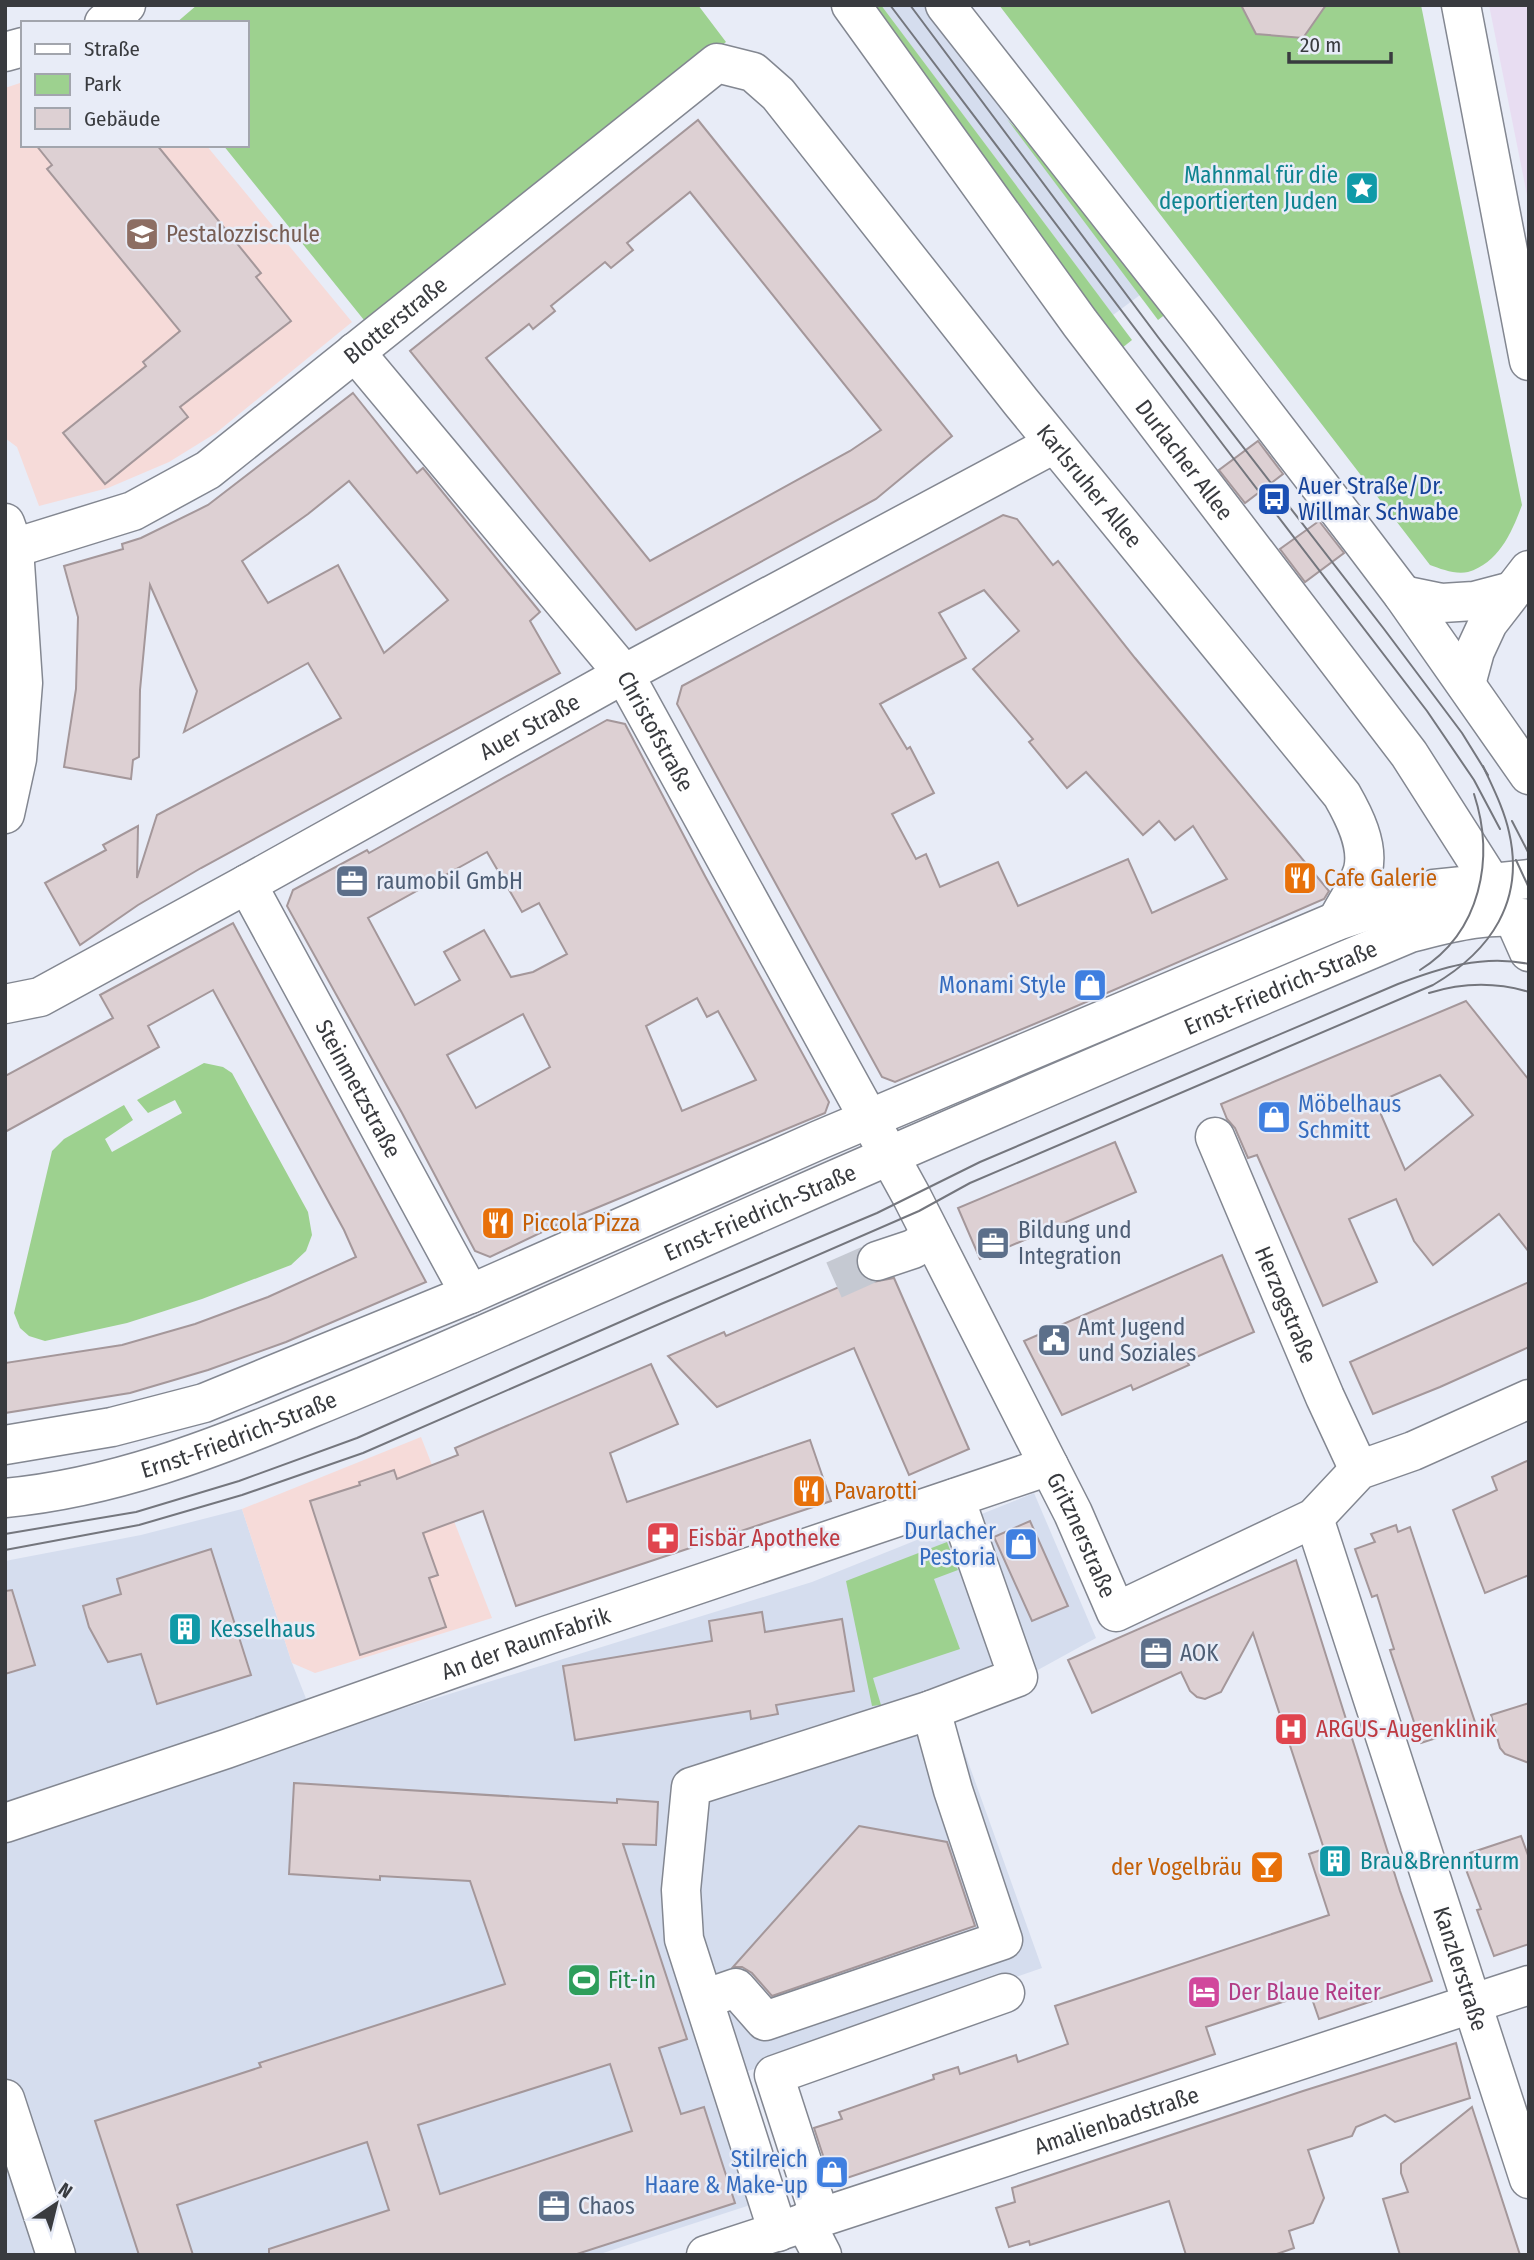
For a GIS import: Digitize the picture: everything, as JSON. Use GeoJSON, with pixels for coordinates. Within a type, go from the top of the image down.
{"type":"FeatureCollection","features":[{"type":"Feature","properties":{"kind":"street"},"geometry":{"type":"LineString","coordinates":[[106,21],[126,5]]}},
{"type":"Feature","properties":{"kind":"street","name":"Durlacher Allee"},"geometry":{"type":"LineString","coordinates":[[851,5],[1088,334],[1409,754],[1510,881],[1529,952]]}},
{"type":"Feature","properties":{"kind":"street"},"geometry":{"type":"LineString","coordinates":[[945,5],[1202,331],[1403,595],[1529,775]]}},
{"type":"Feature","properties":{"kind":"street"},"geometry":{"type":"LineString","coordinates":[[1461,5],[1529,361]]}},
{"type":"Feature","properties":{"kind":"street","name":"Blotterstraße"},"geometry":{"type":"LineString","coordinates":[[10,536],[133,511],[208,470],[717,63],[753,72]]}},
{"type":"Feature","properties":{"kind":"street","name":"Karlsruher Allee"},"geometry":{"type":"LineString","coordinates":[[753,72],[778,94],[1055,444],[1342,795],[1362,837],[1363,869],[1338,921]]}},
{"type":"Feature","properties":{"kind":"street","name":"Christofstraße"},"geometry":{"type":"LineString","coordinates":[[355,352],[624,674],[888,1155]]}},
{"type":"Feature","properties":{"kind":"street","name":"Auer Straße"},"geometry":{"type":"LineString","coordinates":[[5,1003],[40,997],[624,674],[1055,444]]}},
{"type":"Feature","properties":{"kind":"street"},"geometry":{"type":"LineString","coordinates":[[5,814],[17,759],[23,683],[10,536]]}},
{"type":"Feature","properties":{"kind":"street"},"geometry":{"type":"LineString","coordinates":[[1403,595],[1442,603],[1474,601],[1520,580]]}},
{"type":"Feature","properties":{"kind":"street"},"geometry":{"type":"LineString","coordinates":[[1466,684],[1475,651],[1488,623],[1520,580]]}},
{"type":"Feature","properties":{"kind":"street","name":"Ernst-Friedrich-Straße"},"geometry":{"type":"LineString","coordinates":[[5,1445],[159,1416],[204,1403],[470,1294],[868,1119],[1338,921],[1434,889],[1510,881]]}},
{"type":"Feature","properties":{"kind":"street","name":"Steinmetzstraße"},"geometry":{"type":"LineString","coordinates":[[247,884],[470,1294]]}},
{"type":"Feature","properties":{"kind":"street","name":"Ernst-Friedrich-Straße"},"geometry":{"type":"LineString","coordinates":[[5,1498],[79,1488],[221,1445],[396,1373],[888,1155],[1410,933],[1463,919],[1521,918]]}},
{"type":"Feature","properties":{"kind":"street","name":"Herzogstraße"},"geometry":{"type":"LineString","coordinates":[[1215,1137],[1359,1471]]}},
{"type":"Feature","properties":{"kind":"street","name":"Gritznerstraße"},"geometry":{"type":"LineString","coordinates":[[888,1155],[1073,1513],[1115,1612],[1314,1518],[1359,1471],[1413,1451],[1529,1399]]}},
{"type":"Feature","properties":{"kind":"street"},"geometry":{"type":"LineString","coordinates":[[877,1261],[913,1249],[932,1237]]}},
{"type":"Feature","properties":{"kind":"street"},"geometry":{"type":"LineString","coordinates":[[204,1403],[221,1445]]}},
{"type":"Feature","properties":{"kind":"street"},"geometry":{"type":"LineString","coordinates":[[5,1480],[60,1471],[84,1463],[104,1453],[159,1416]]}},
{"type":"Feature","properties":{"kind":"street","name":"An der RaumFabrik"},"geometry":{"type":"LineString","coordinates":[[5,1823],[226,1749],[573,1626],[1049,1466]]}},
{"type":"Feature","properties":{"kind":"street"},"geometry":{"type":"LineString","coordinates":[[806,2231],[704,1999],[684,1939],[681,1890],[691,1787],[930,1710],[1018,1677],[955,1498]]}},
{"type":"Feature","properties":{"kind":"street","name":"Kanzlerstraße"},"geometry":{"type":"LineString","coordinates":[[1314,1518],[1529,2179]]}},
{"type":"Feature","properties":{"kind":"street"},"geometry":{"type":"LineString","coordinates":[[704,1999],[736,1988],[765,2021],[1003,1940],[953,1790],[930,1710]]}},
{"type":"Feature","properties":{"kind":"street","name":"Amalienbadstraße"},"geometry":{"type":"LineString","coordinates":[[706,2255],[806,2231],[1529,1985]]}},
{"type":"Feature","properties":{"kind":"street"},"geometry":{"type":"LineString","coordinates":[[806,2231],[774,2075],[1005,1993]]}},
{"type":"Feature","properties":{"kind":"street"},"geometry":{"type":"LineString","coordinates":[[5,2099],[56,2255]]}},
{"type":"Feature","properties":{"kind":"shaded area"},"geometry":{"type":"Polygon","coordinates":[[[881,5],[923,5],[1140,295],[1113,315],[881,5]]]}},
{"type":"Feature","properties":{"kind":"shaded area"},"geometry":{"type":"Polygon","coordinates":[[[1489,5],[1529,5],[1529,205],[1489,5]]]}},
{"type":"Feature","properties":{"kind":"shaded area","name":"Pestalozzischule"},"geometry":{"type":"Polygon","coordinates":[[[21,83],[21,147],[208,147],[352,322],[216,433],[169,462],[108,488],[39,506],[17,447],[5,438],[5,88],[21,83]]]}},
{"type":"Feature","properties":{"kind":"shaded area"},"geometry":{"type":"Polygon","coordinates":[[[421,1437],[492,1618],[315,1673],[292,1663],[242,1509],[421,1437]]]}},
{"type":"Feature","properties":{"kind":"shaded area"},"geometry":{"type":"Polygon","coordinates":[[[1034,1493],[1096,1638],[952,1717],[1042,1968],[748,2071],[784,2194],[597,2255],[5,2255],[5,1561],[141,1535],[242,1509],[292,1663],[320,1734],[812,1582],[1034,1493]]]}},
{"type":"Feature","properties":{"kind":"green space"},"geometry":{"type":"Polygon","coordinates":[[[197,5],[698,5],[726,42],[368,325],[225,147],[248,147],[248,21],[178,21],[197,5]]]}},
{"type":"Feature","properties":{"kind":"green space"},"geometry":{"type":"Polygon","coordinates":[[[871,5],[881,5],[1132,340],[1122,348],[871,5]]]}},
{"type":"Feature","properties":{"kind":"green space"},"geometry":{"type":"Polygon","coordinates":[[[999,5],[1421,5],[1522,505],[1509,536],[1488,562],[1463,573],[1430,565],[999,5]]]}},
{"type":"Feature","properties":{"kind":"green space"},"geometry":{"type":"Polygon","coordinates":[[[1007,119],[1052,167],[1171,310],[1158,320],[1007,119]]]}},
{"type":"Feature","properties":{"kind":"green space"},"geometry":{"type":"Polygon","coordinates":[[[204,1063],[223,1067],[232,1073],[308,1212],[312,1235],[306,1251],[291,1265],[202,1299],[127,1323],[45,1341],[29,1336],[20,1328],[14,1313],[52,1151],[64,1139],[124,1105],[133,1120],[105,1139],[112,1152],[182,1113],[175,1100],[148,1113],[137,1100],[204,1063]]]}},
{"type":"Feature","properties":{"kind":"green space"},"geometry":{"type":"Polygon","coordinates":[[[947,1542],[958,1570],[934,1579],[960,1649],[873,1678],[881,1705],[872,1706],[846,1581],[947,1542]]]}},
{"type":"Feature","properties":{"kind":"building"},"geometry":{"type":"Polygon","coordinates":[[[1241,5],[1326,5],[1303,38],[1256,34],[1241,5]]]}},
{"type":"Feature","properties":{"kind":"building"},"geometry":{"type":"Polygon","coordinates":[[[698,120],[952,436],[876,499],[636,630],[410,351],[698,120]],[[690,192],[627,243],[633,250],[611,268],[605,262],[551,306],[555,311],[533,329],[529,324],[486,358],[650,561],[850,451],[881,430],[690,192]]]}},
{"type":"Feature","properties":{"kind":"building"},"geometry":{"type":"Polygon","coordinates":[[[38,147],[159,147],[261,273],[256,277],[291,321],[180,407],[188,417],[105,484],[63,433],[146,366],[143,362],[180,331],[47,169],[52,165],[38,147]]]}},
{"type":"Feature","properties":{"kind":"building"},"geometry":{"type":"Polygon","coordinates":[[[353,393],[417,473],[423,468],[540,612],[530,621],[560,673],[201,868],[138,905],[80,945],[45,883],[106,850],[103,845],[138,826],[137,878],[157,815],[341,718],[308,663],[184,732],[197,691],[150,585],[140,690],[139,757],[133,760],[131,779],[64,767],[76,689],[78,617],[64,566],[123,549],[122,544],[141,538],[208,505],[353,393]],[[349,481],[242,561],[268,603],[338,565],[384,653],[448,600],[349,481]]]}},
{"type":"Feature","properties":{"kind":"building"},"geometry":{"type":"Polygon","coordinates":[[[1258,441],[1283,474],[1245,503],[1219,470],[1258,441]]]}},
{"type":"Feature","properties":{"kind":"building"},"geometry":{"type":"Polygon","coordinates":[[[1003,515],[1017,519],[1053,565],[1058,561],[1329,891],[1324,899],[895,1082],[882,1077],[677,704],[682,686],[1003,515]],[[984,590],[939,613],[966,658],[880,704],[907,749],[910,747],[934,793],[892,814],[916,859],[926,854],[940,887],[998,862],[1018,906],[1128,859],[1152,913],[1227,879],[1193,826],[1175,840],[1159,821],[1143,835],[1086,772],[1067,788],[1029,742],[1033,739],[973,669],[1019,631],[984,590]]]}},
{"type":"Feature","properties":{"kind":"building"},"geometry":{"type":"Polygon","coordinates":[[[1319,521],[1344,553],[1305,582],[1280,549],[1319,521]]]}},
{"type":"Feature","properties":{"kind":"building"},"geometry":{"type":"Polygon","coordinates":[[[607,720],[625,724],[829,1102],[825,1113],[565,1221],[490,1257],[475,1251],[287,906],[293,890],[367,850],[369,853],[607,720]],[[487,852],[368,918],[415,1005],[460,980],[444,952],[484,930],[511,977],[533,972],[567,954],[539,903],[522,912],[487,852]],[[697,998],[646,1026],[682,1111],[756,1080],[718,1011],[707,1017],[697,998]],[[523,1014],[447,1055],[476,1108],[550,1067],[523,1014]]]}},
{"type":"Feature","properties":{"kind":"building"},"geometry":{"type":"Polygon","coordinates":[[[233,923],[426,1282],[286,1342],[208,1370],[130,1393],[5,1413],[5,1363],[122,1345],[195,1324],[268,1297],[356,1257],[344,1230],[213,990],[148,1026],[159,1047],[5,1132],[5,1076],[113,1018],[100,995],[233,923]]]}},
{"type":"Feature","properties":{"kind":"building"},"geometry":{"type":"Polygon","coordinates":[[[1466,1001],[1529,1080],[1529,1252],[1499,1214],[1433,1265],[1414,1241],[1396,1199],[1349,1219],[1377,1282],[1323,1306],[1257,1155],[1248,1158],[1221,1104],[1466,1001]],[[1440,1075],[1376,1103],[1405,1170],[1473,1115],[1440,1075]]]}},
{"type":"Feature","properties":{"kind":"building"},"geometry":{"type":"Polygon","coordinates":[[[1115,1142],[1136,1192],[980,1259],[958,1208],[1115,1142]]]}},
{"type":"Feature","properties":{"kind":"building"},"geometry":{"type":"Polygon","coordinates":[[[1222,1255],[1254,1332],[1187,1361],[1189,1365],[1133,1390],[1131,1385],[1062,1415],[1024,1341],[1222,1255]]]}},
{"type":"Feature","properties":{"kind":"building"},"geometry":{"type":"Polygon","coordinates":[[[862,1277],[873,1282],[894,1278],[969,1449],[909,1475],[854,1348],[717,1407],[668,1356],[724,1332],[726,1336],[862,1277]]]}},
{"type":"Feature","properties":{"kind":"building"},"geometry":{"type":"Polygon","coordinates":[[[1529,1282],[1529,1347],[1373,1414],[1350,1362],[1529,1282]]]}},
{"type":"Feature","properties":{"kind":"building"},"geometry":{"type":"Polygon","coordinates":[[[651,1364],[678,1424],[610,1453],[627,1502],[810,1440],[831,1501],[516,1606],[483,1511],[423,1533],[438,1575],[429,1578],[446,1627],[360,1655],[310,1501],[360,1485],[359,1482],[394,1470],[397,1479],[458,1455],[455,1448],[651,1364]]]}},
{"type":"Feature","properties":{"kind":"building"},"geometry":{"type":"Polygon","coordinates":[[[1529,1460],[1529,1575],[1485,1593],[1453,1510],[1497,1490],[1492,1477],[1529,1460]]]}},
{"type":"Feature","properties":{"kind":"building"},"geometry":{"type":"Polygon","coordinates":[[[1030,1521],[1068,1606],[1032,1621],[994,1537],[1030,1521]]]}},
{"type":"Feature","properties":{"kind":"building"},"geometry":{"type":"Polygon","coordinates":[[[1396,1525],[1398,1532],[1410,1527],[1476,1725],[1421,1743],[1390,1650],[1394,1649],[1377,1595],[1372,1597],[1355,1549],[1375,1542],[1371,1534],[1396,1525]]]}},
{"type":"Feature","properties":{"kind":"building","name":"Kesselhaus"},"geometry":{"type":"Polygon","coordinates":[[[211,1549],[251,1675],[157,1704],[141,1654],[108,1662],[89,1627],[83,1606],[121,1594],[117,1579],[211,1549]]]}},
{"type":"Feature","properties":{"kind":"building"},"geometry":{"type":"Polygon","coordinates":[[[1296,1560],[1400,1891],[1432,1981],[1319,2019],[1310,1993],[1206,2027],[1215,2054],[832,2183],[814,2128],[842,2119],[839,2112],[934,2079],[933,2075],[958,2067],[960,2074],[1016,2055],[1018,2062],[1068,2044],[1055,2006],[1329,1915],[1309,1854],[1324,1849],[1253,1633],[1221,1692],[1205,1699],[1190,1691],[1181,1672],[1092,1713],[1068,1660],[1296,1560]]]}},
{"type":"Feature","properties":{"kind":"building"},"geometry":{"type":"Polygon","coordinates":[[[12,1590],[35,1665],[5,1674],[5,1591],[12,1590]]]}},
{"type":"Feature","properties":{"kind":"building"},"geometry":{"type":"Polygon","coordinates":[[[762,1612],[765,1632],[842,1619],[854,1691],[776,1705],[778,1714],[751,1719],[750,1711],[575,1740],[563,1666],[712,1641],[709,1621],[762,1612]]]}},
{"type":"Feature","properties":{"kind":"building"},"geometry":{"type":"Polygon","coordinates":[[[1529,1703],[1529,1763],[1505,1754],[1500,1748],[1491,1715],[1529,1703]]]}},
{"type":"Feature","properties":{"kind":"building"},"geometry":{"type":"Polygon","coordinates":[[[294,1783],[617,1803],[617,1799],[658,1802],[656,1845],[623,1844],[687,2039],[659,2048],[681,2114],[704,2107],[735,2203],[574,2255],[269,2255],[269,2249],[389,2210],[367,2142],[177,2205],[193,2255],[139,2255],[95,2121],[261,2067],[259,2063],[505,1984],[470,1881],[380,1876],[380,1880],[289,1874],[294,1783]],[[610,2064],[418,2125],[440,2194],[632,2131],[610,2064]]]}},
{"type":"Feature","properties":{"kind":"building"},"geometry":{"type":"Polygon","coordinates":[[[859,1826],[947,1842],[975,1926],[772,1996],[752,1973],[742,1967],[733,1967],[859,1826]]]}},
{"type":"Feature","properties":{"kind":"building"},"geometry":{"type":"Polygon","coordinates":[[[1521,1836],[1529,1858],[1529,1944],[1494,1956],[1477,1910],[1481,1909],[1462,1859],[1471,1856],[1470,1853],[1521,1836]]]}},
{"type":"Feature","properties":{"kind":"building"},"geometry":{"type":"Polygon","coordinates":[[[1456,2043],[1470,2098],[1395,2122],[1385,2115],[1356,2127],[1352,2136],[1308,2150],[1324,2198],[1313,2223],[1289,2231],[1294,2248],[1274,2255],[1186,2255],[1169,2201],[1030,2245],[1029,2241],[1009,2247],[996,2208],[1015,2202],[1012,2188],[1456,2043]]]}},
{"type":"Feature","properties":{"kind":"building"},"geometry":{"type":"Polygon","coordinates":[[[1472,2107],[1520,2255],[1400,2255],[1383,2199],[1408,2192],[1401,2173],[1401,2164],[1472,2107]]]}},
{"type":"Feature","properties":{"kind":"tunnel"},"geometry":{"type":"LineString","coordinates":[[834,1280],[877,1261]]}},
{"type":"Feature","properties":{"kind":"tram line"},"geometry":{"type":"LineString","coordinates":[[890,5],[1427,711],[1474,780],[1500,829]]}},
{"type":"Feature","properties":{"kind":"tram line"},"geometry":{"type":"LineString","coordinates":[[910,5],[1158,337],[1384,629],[1462,733],[1488,775]]}},
{"type":"Feature","properties":{"kind":"tram line"},"geometry":{"type":"LineString","coordinates":[[5,1550],[139,1525],[242,1495],[363,1453],[919,1211],[970,1183],[1433,985],[1454,971],[1487,940],[1499,922],[1507,902],[1513,857],[1509,832],[1483,766]]}},
{"type":"Feature","properties":{"kind":"tram line"},"geometry":{"type":"LineString","coordinates":[[1420,970],[1441,954],[1457,935],[1478,892],[1483,843],[1474,794]]}},
{"type":"Feature","properties":{"kind":"tram line"},"geometry":{"type":"LineString","coordinates":[[1512,821],[1529,854]]}},
{"type":"Feature","properties":{"kind":"tram line"},"geometry":{"type":"LineString","coordinates":[[1516,860],[1529,888]]}},
{"type":"Feature","properties":{"kind":"tram line"},"geometry":{"type":"LineString","coordinates":[[5,1534],[136,1512],[239,1481],[357,1438],[661,1304],[877,1213],[980,1162],[1398,984],[1462,964],[1495,961],[1529,964]]}},
{"type":"Feature","properties":{"kind":"tram line"},"geometry":{"type":"LineString","coordinates":[[1429,993],[1453,987],[1479,985],[1529,992]]}},
{"type":"Feature","properties":{"kind":"place","name":"Mahnmal für die deportierten Juden"},"geometry":{"type":"Point","coordinates":[1362,188]}},
{"type":"Feature","properties":{"kind":"place","name":"Pestalozzischule"},"geometry":{"type":"Point","coordinates":[142,234]}},
{"type":"Feature","properties":{"kind":"place","name":"Auer Straße/Dr. Willmar Schwabe"},"geometry":{"type":"Point","coordinates":[1274,499]}},
{"type":"Feature","properties":{"kind":"place","name":"Cafe Galerie"},"geometry":{"type":"Point","coordinates":[1300,878]}},
{"type":"Feature","properties":{"kind":"place","name":"raumobil GmbH"},"geometry":{"type":"Point","coordinates":[352,881]}},
{"type":"Feature","properties":{"kind":"place","name":"Monami Style"},"geometry":{"type":"Point","coordinates":[1090,985]}},
{"type":"Feature","properties":{"kind":"place","name":"Möbelhaus Schmitt"},"geometry":{"type":"Point","coordinates":[1274,1117]}},
{"type":"Feature","properties":{"kind":"place","name":"Piccola Pizza"},"geometry":{"type":"Point","coordinates":[498,1223]}},
{"type":"Feature","properties":{"kind":"place","name":"Bildung und Integration"},"geometry":{"type":"Point","coordinates":[993,1243]}},
{"type":"Feature","properties":{"kind":"place","name":"Amt Jugend und Soziales"},"geometry":{"type":"Point","coordinates":[1054,1340]}},
{"type":"Feature","properties":{"kind":"place","name":"Pavarotti"},"geometry":{"type":"Point","coordinates":[809,1491]}},
{"type":"Feature","properties":{"kind":"place","name":"Eisbär Apotheke"},"geometry":{"type":"Point","coordinates":[663,1538]}},
{"type":"Feature","properties":{"kind":"place","name":"Durlacher Pestoria"},"geometry":{"type":"Point","coordinates":[1021,1544]}},
{"type":"Feature","properties":{"kind":"place","name":"Kesselhaus"},"geometry":{"type":"Point","coordinates":[185,1629]}},
{"type":"Feature","properties":{"kind":"place","name":"AOK"},"geometry":{"type":"Point","coordinates":[1156,1653]}},
{"type":"Feature","properties":{"kind":"place","name":"ARGUS-Augenklinik"},"geometry":{"type":"Point","coordinates":[1291,1729]}},
{"type":"Feature","properties":{"kind":"place","name":"Brau&Brennturm"},"geometry":{"type":"Point","coordinates":[1335,1861]}},
{"type":"Feature","properties":{"kind":"place","name":"der Vogelbräu"},"geometry":{"type":"Point","coordinates":[1267,1867]}},
{"type":"Feature","properties":{"kind":"place","name":"Fit-in"},"geometry":{"type":"Point","coordinates":[584,1980]}},
{"type":"Feature","properties":{"kind":"place","name":"Der Blaue Reiter"},"geometry":{"type":"Point","coordinates":[1204,1992]}},
{"type":"Feature","properties":{"kind":"place","name":"Stilreich Haare & Make-up"},"geometry":{"type":"Point","coordinates":[832,2172]}},
{"type":"Feature","properties":{"kind":"place","name":"Chaos"},"geometry":{"type":"Point","coordinates":[554,2206]}}]}
